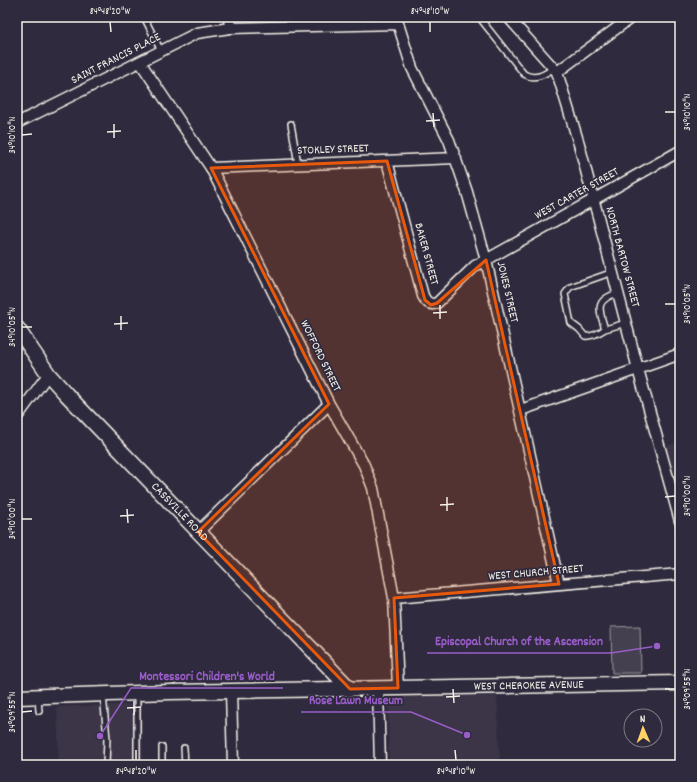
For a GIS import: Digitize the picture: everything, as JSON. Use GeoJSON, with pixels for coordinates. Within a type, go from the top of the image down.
{"type":"FeatureCollection","features":[{"type":"Feature","properties":{"kind":"main road","name":"CASSVILLE ROAD"},"geometry":{"type":"LineString","coordinates":[[17,328],[49,375],[124,456],[350,688]]}},
{"type":"Feature","properties":{"kind":"main road"},"geometry":{"type":"LineString","coordinates":[[318,689],[324,677],[323,661]]}},
{"type":"Feature","properties":{"kind":"main road","name":"WEST CHEROKEE AVENUE"},"geometry":{"type":"LineString","coordinates":[[17,697],[350,688],[680,683]]}},
{"type":"Feature","properties":{"kind":"street"},"geometry":{"type":"LineString","coordinates":[[229,17],[230,28]]}},
{"type":"Feature","properties":{"kind":"street","name":"NORTH BARTOW STREET"},"geometry":{"type":"LineString","coordinates":[[508,17],[555,70],[579,144],[638,369],[680,518]]}},
{"type":"Feature","properties":{"kind":"street"},"geometry":{"type":"LineString","coordinates":[[555,70],[632,17]]}},
{"type":"Feature","properties":{"kind":"street","name":"SAINT FRANCIS PLACE"},"geometry":{"type":"LineString","coordinates":[[18,122],[197,33],[230,28],[336,21],[397,20]]}},
{"type":"Feature","properties":{"kind":"street","name":"JONES STREET"},"geometry":{"type":"LineString","coordinates":[[397,20],[412,68],[447,135],[456,158],[486,260],[559,584]]}},
{"type":"Feature","properties":{"kind":"street","name":"WOFFORD STREET"},"geometry":{"type":"LineString","coordinates":[[140,62],[211,168],[329,404],[364,465],[373,488],[394,598],[398,688]]}},
{"type":"Feature","properties":{"kind":"street","name":"WEST CARTER STREET"},"geometry":{"type":"LineString","coordinates":[[486,260],[680,151]]}},
{"type":"Feature","properties":{"kind":"street","name":"STOKLEY STREET"},"geometry":{"type":"LineString","coordinates":[[211,168],[456,158]]}},
{"type":"Feature","properties":{"kind":"street","name":"BAKER STREET"},"geometry":{"type":"LineString","coordinates":[[387,161],[425,300],[429,304],[433,305],[437,303],[470,271],[486,260]]}},
{"type":"Feature","properties":{"kind":"street"},"geometry":{"type":"LineString","coordinates":[[520,410],[680,354]]}},
{"type":"Feature","properties":{"kind":"street"},"geometry":{"type":"LineString","coordinates":[[17,417],[49,375]]}},
{"type":"Feature","properties":{"kind":"street"},"geometry":{"type":"LineString","coordinates":[[198,532],[329,404]]}},
{"type":"Feature","properties":{"kind":"street","name":"WEST CHURCH STREET"},"geometry":{"type":"LineString","coordinates":[[394,598],[680,574]]}},
{"type":"Feature","properties":{"kind":"street"},"geometry":{"type":"LineString","coordinates":[[378,688],[380,765]]}},
{"type":"Feature","properties":{"kind":"street"},"geometry":{"type":"LineString","coordinates":[[231,691],[233,765]]}},
{"type":"Feature","properties":{"kind":"lane"},"geometry":{"type":"LineString","coordinates":[[144,17],[161,51]]}},
{"type":"Feature","properties":{"kind":"lane"},"geometry":{"type":"LineString","coordinates":[[479,17],[524,74],[536,77],[555,70]]}},
{"type":"Feature","properties":{"kind":"lane"},"geometry":{"type":"LineString","coordinates":[[291,124],[298,164]]}},
{"type":"Feature","properties":{"kind":"lane"},"geometry":{"type":"LineString","coordinates":[[613,272],[570,287],[565,294],[571,323],[585,336],[589,337],[605,329],[626,323]]}},
{"type":"Feature","properties":{"kind":"lane"},"geometry":{"type":"LineString","coordinates":[[605,329],[599,310],[601,304],[611,295],[618,293]]}},
{"type":"Feature","properties":{"kind":"lane"},"geometry":{"type":"LineString","coordinates":[[137,693],[137,765]]}},
{"type":"Feature","properties":{"kind":"lane"},"geometry":{"type":"LineString","coordinates":[[102,694],[107,739],[106,765]]}},
{"type":"Feature","properties":{"kind":"lane"},"geometry":{"type":"LineString","coordinates":[[38,696],[39,711]]}},
{"type":"Feature","properties":{"kind":"lane"},"geometry":{"type":"LineString","coordinates":[[162,747],[162,765]]}},
{"type":"Feature","properties":{"kind":"lane"},"geometry":{"type":"LineString","coordinates":[[184,748],[185,765]]}},
{"type":"Feature","properties":{"kind":"highlighted area"},"geometry":{"type":"Polygon","coordinates":[[[387,161],[425,300],[431,305],[437,303],[486,260],[559,584],[394,598],[398,688],[350,689],[198,532],[329,404],[211,168],[387,161]]]}},
{"type":"Feature","properties":{"kind":"shaded area"},"geometry":{"type":"Polygon","coordinates":[[[680,442],[680,494],[666,446],[680,442]]]}},
{"type":"Feature","properties":{"kind":"shaded area"},"geometry":{"type":"Polygon","coordinates":[[[640,626],[641,673],[612,673],[611,627],[640,626]]]}},
{"type":"Feature","properties":{"kind":"shaded area"},"geometry":{"type":"Polygon","coordinates":[[[497,695],[500,765],[389,765],[388,696],[497,695]]]}},
{"type":"Feature","properties":{"kind":"shaded area"},"geometry":{"type":"Polygon","coordinates":[[[142,704],[143,765],[59,765],[57,707],[142,704]]]}},
{"type":"Feature","properties":{"kind":"place","name":"Episcopal Church of the Ascension"},"geometry":{"type":"Point","coordinates":[657,646]}},
{"type":"Feature","properties":{"kind":"place","name":"Rose Lawn Museum"},"geometry":{"type":"Point","coordinates":[467,735]}},
{"type":"Feature","properties":{"kind":"place","name":"Montessori Children's World"},"geometry":{"type":"Point","coordinates":[100,736]}}]}
